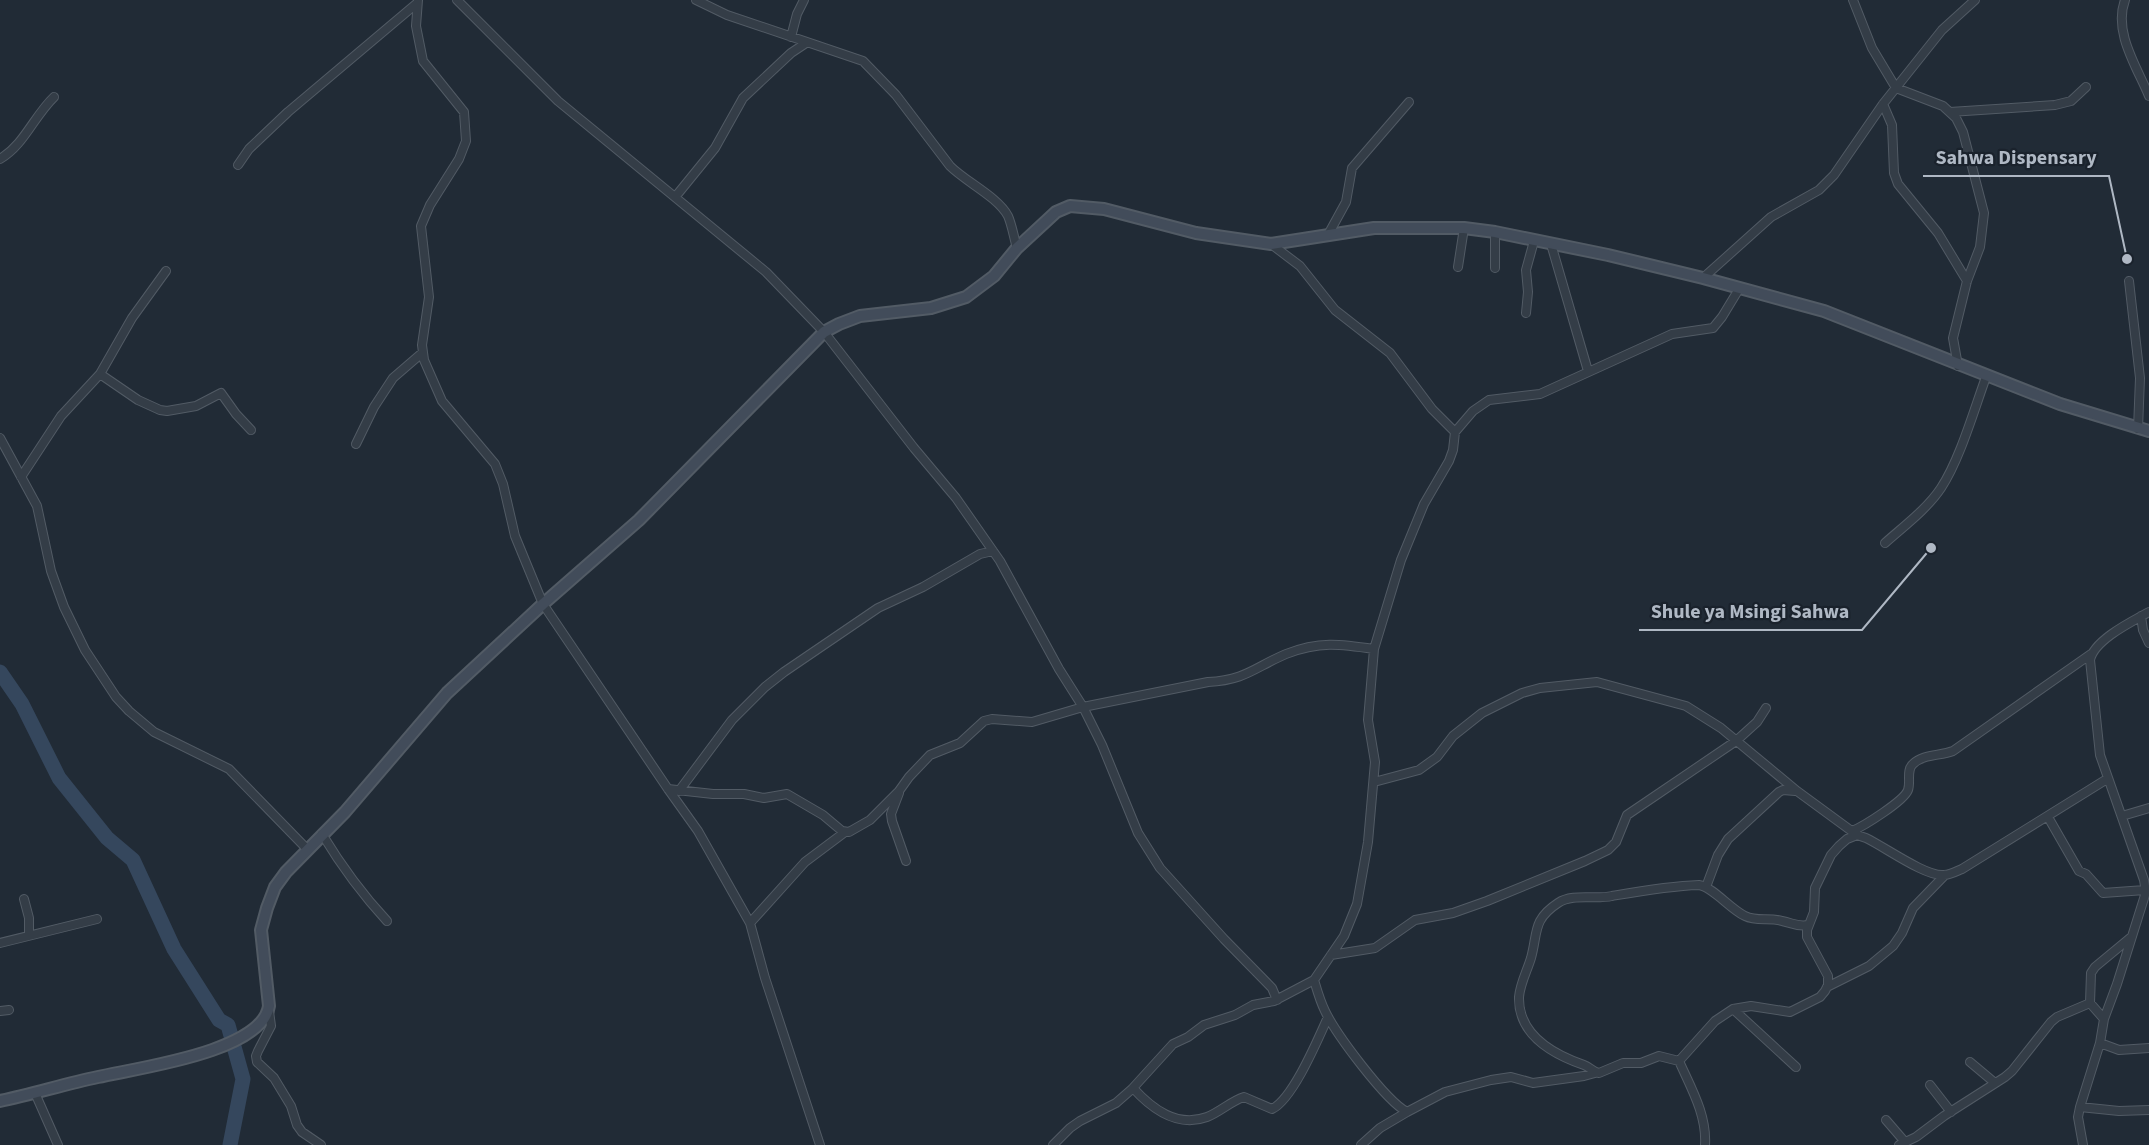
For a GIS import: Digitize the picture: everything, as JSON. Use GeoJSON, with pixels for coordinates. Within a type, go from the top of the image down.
{"type":"FeatureCollection","features":[{"type":"Feature","properties":{"kind":"main road"},"geometry":{"type":"LineString","coordinates":[[0,1101],[95,1077],[192,1057],[237,1039],[259,1024],[268,1011],[261,930],[275,887],[307,849],[345,813],[447,693],[543,604],[639,520],[824,333],[860,316],[931,308],[966,297],[994,276],[1017,248],[1056,212],[1070,206],[1104,209],[1196,233],[1271,244],[1329,233],[1394,227],[1464,228],[1495,232],[1703,278],[1824,312],[2060,404],[2144,430]]}},
{"type":"Feature","properties":{"kind":"street"},"geometry":{"type":"LineString","coordinates":[[457,0],[558,101],[766,272],[824,333],[956,498],[993,551],[1083,707],[1147,849],[1160,868],[1272,988],[1277,1000]]}},
{"type":"Feature","properties":{"kind":"street"},"geometry":{"type":"LineString","coordinates":[[696,0],[727,15],[863,61],[870,66],[896,95],[950,166],[1001,206],[1009,218],[1017,248]]}},
{"type":"Feature","properties":{"kind":"street"},"geometry":{"type":"LineString","coordinates":[[791,37],[797,14],[804,0]]}},
{"type":"Feature","properties":{"kind":"street"},"geometry":{"type":"LineString","coordinates":[[1853,0],[1872,48],[1896,88],[1943,106],[1961,125],[1984,213],[1980,247],[1967,281],[1953,338],[1958,366]]}},
{"type":"Feature","properties":{"kind":"street"},"geometry":{"type":"LineString","coordinates":[[1703,278],[1771,217],[1825,184],[1834,175],[1883,104],[1942,30],[1975,0]]}},
{"type":"Feature","properties":{"kind":"street"},"geometry":{"type":"LineString","coordinates":[[2125,0],[2121,17],[2128,49],[2149,96]]}},
{"type":"Feature","properties":{"kind":"street"},"geometry":{"type":"LineString","coordinates":[[238,165],[249,149],[288,112],[417,2]]}},
{"type":"Feature","properties":{"kind":"street"},"geometry":{"type":"LineString","coordinates":[[417,2],[416,26],[423,61],[464,112],[466,141],[459,159],[430,205],[421,225],[429,297],[422,353],[442,401],[495,464],[503,484],[515,536],[543,604],[705,841],[750,923],[765,978],[820,1145]]}},
{"type":"Feature","properties":{"kind":"street"},"geometry":{"type":"LineString","coordinates":[[676,196],[715,148],[743,98],[791,53],[806,43]]}},
{"type":"Feature","properties":{"kind":"street"},"geometry":{"type":"LineString","coordinates":[[1950,112],[2055,105],[2071,101],[2086,87]]}},
{"type":"Feature","properties":{"kind":"street"},"geometry":{"type":"LineString","coordinates":[[0,159],[17,145],[39,113],[54,97]]}},
{"type":"Feature","properties":{"kind":"street"},"geometry":{"type":"LineString","coordinates":[[1329,233],[1346,202],[1352,168],[1409,102]]}},
{"type":"Feature","properties":{"kind":"street"},"geometry":{"type":"LineString","coordinates":[[1883,104],[1892,125],[1894,173],[1898,184],[1938,233],[1967,281]]}},
{"type":"Feature","properties":{"kind":"street"},"geometry":{"type":"LineString","coordinates":[[1458,267],[1464,228]]}},
{"type":"Feature","properties":{"kind":"street"},"geometry":{"type":"LineString","coordinates":[[1495,232],[1495,268]]}},
{"type":"Feature","properties":{"kind":"street"},"geometry":{"type":"LineString","coordinates":[[1526,313],[1528,292],[1526,270],[1534,241]]}},
{"type":"Feature","properties":{"kind":"street"},"geometry":{"type":"LineString","coordinates":[[1271,244],[1300,266],[1335,310],[1390,352],[1432,409],[1455,432]]}},
{"type":"Feature","properties":{"kind":"street"},"geometry":{"type":"LineString","coordinates":[[1551,244],[1588,371]]}},
{"type":"Feature","properties":{"kind":"street"},"geometry":{"type":"LineString","coordinates":[[21,477],[61,416],[100,374],[132,318],[166,271]]}},
{"type":"Feature","properties":{"kind":"street"},"geometry":{"type":"LineString","coordinates":[[2129,281],[2144,430]]}},
{"type":"Feature","properties":{"kind":"street"},"geometry":{"type":"LineString","coordinates":[[1053,1145],[1070,1128],[1113,1106],[1133,1088],[1173,1044],[1188,1037],[1204,1024],[1235,1015],[1253,1005],[1277,1000],[1314,980],[1347,930],[1357,904],[1368,842],[1374,782],[1374,754],[1368,720],[1374,649],[1401,560],[1424,504],[1449,461],[1455,432],[1473,411],[1489,400],[1540,394],[1672,334],[1713,328],[1739,289]]}},
{"type":"Feature","properties":{"kind":"street"},"geometry":{"type":"LineString","coordinates":[[356,444],[374,407],[393,378],[422,353]]}},
{"type":"Feature","properties":{"kind":"street"},"geometry":{"type":"LineString","coordinates":[[100,374],[138,400],[160,410],[196,406],[221,393],[250,430]]}},
{"type":"Feature","properties":{"kind":"street"},"geometry":{"type":"LineString","coordinates":[[1885,543],[1915,517],[1941,488],[1960,449],[1986,376]]}},
{"type":"Feature","properties":{"kind":"street"},"geometry":{"type":"LineString","coordinates":[[0,438],[37,506],[51,571],[64,607],[85,650],[116,697],[154,732],[229,769],[307,849]]}},
{"type":"Feature","properties":{"kind":"street"},"geometry":{"type":"LineString","coordinates":[[679,791],[732,720],[765,687],[784,672],[878,608],[923,587],[980,554],[993,551]]}},
{"type":"Feature","properties":{"kind":"street"},"geometry":{"type":"LineString","coordinates":[[1827,987],[1828,976],[1808,942],[1807,930],[1814,912],[1817,880],[1831,855],[1865,825],[1903,799],[1909,788],[1912,764],[1929,756],[1953,751],[2091,654],[2100,643],[2149,612]]}},
{"type":"Feature","properties":{"kind":"street"},"geometry":{"type":"LineString","coordinates":[[2141,616],[2143,630],[2149,643]]}},
{"type":"Feature","properties":{"kind":"street"},"geometry":{"type":"LineString","coordinates":[[750,923],[805,862],[846,832],[870,820],[930,755],[960,743],[984,721],[992,719],[1032,722],[1083,707],[1234,679],[1287,654],[1327,643],[1374,649]]}},
{"type":"Feature","properties":{"kind":"street"},"geometry":{"type":"LineString","coordinates":[[2083,1145],[2078,1117],[2080,1107],[2100,1043],[2104,1019],[2147,892],[2100,755],[2091,654]]}},
{"type":"Feature","properties":{"kind":"street"},"geometry":{"type":"LineString","coordinates":[[1374,782],[1419,770],[1430,764],[1453,736],[1490,708],[1531,690],[1585,682],[1611,684],[1686,706],[1736,741],[1797,792],[1855,833],[1935,875],[1945,875],[1962,869],[2107,779]]}},
{"type":"Feature","properties":{"kind":"street"},"geometry":{"type":"LineString","coordinates":[[1331,955],[1370,950],[1415,920],[1453,913],[1487,901],[1608,850],[1616,842],[1627,815],[1736,741],[1757,722],[1766,708]]}},
{"type":"Feature","properties":{"kind":"street"},"geometry":{"type":"LineString","coordinates":[[668,789],[744,794],[764,798],[787,794],[823,815],[843,831],[849,832]]}},
{"type":"Feature","properties":{"kind":"street"},"geometry":{"type":"LineString","coordinates":[[1706,886],[1718,855],[1732,835],[1779,792],[1783,790],[1797,792]]}},
{"type":"Feature","properties":{"kind":"street"},"geometry":{"type":"LineString","coordinates":[[899,791],[891,814],[906,861]]}},
{"type":"Feature","properties":{"kind":"street"},"geometry":{"type":"LineString","coordinates":[[2122,816],[2149,808]]}},
{"type":"Feature","properties":{"kind":"street"},"geometry":{"type":"LineString","coordinates":[[2048,817],[2079,872],[2086,874],[2100,891],[2147,892]]}},
{"type":"Feature","properties":{"kind":"street"},"geometry":{"type":"LineString","coordinates":[[322,834],[346,873],[387,921]]}},
{"type":"Feature","properties":{"kind":"street"},"geometry":{"type":"LineString","coordinates":[[1679,1061],[1715,1021],[1733,1009],[1751,1006],[1790,1012],[1820,997],[1827,987],[1869,966],[1893,946],[1902,933],[1913,908],[1945,875]]}},
{"type":"Feature","properties":{"kind":"street"},"geometry":{"type":"LineString","coordinates":[[1595,1073],[1586,1065],[1569,1061],[1544,1046],[1530,1033],[1521,1016],[1520,991],[1531,957],[1536,926],[1553,907],[1565,899],[1611,897],[1650,888],[1706,886],[1728,906],[1747,917],[1757,920],[1781,920],[1796,927],[1808,925]]}},
{"type":"Feature","properties":{"kind":"street"},"geometry":{"type":"LineString","coordinates":[[24,899],[29,935]]}},
{"type":"Feature","properties":{"kind":"street"},"geometry":{"type":"LineString","coordinates":[[0,944],[97,919]]}},
{"type":"Feature","properties":{"kind":"street"},"geometry":{"type":"LineString","coordinates":[[2104,1019],[2090,1003],[2090,977],[2095,967],[2131,938]]}},
{"type":"Feature","properties":{"kind":"street"},"geometry":{"type":"LineString","coordinates":[[1314,980],[1328,1017],[1337,1032],[1387,1095],[1407,1112]]}},
{"type":"Feature","properties":{"kind":"street"},"geometry":{"type":"LineString","coordinates":[[1886,1120],[1902,1144],[1916,1137],[2012,1071],[2057,1017],[2090,1003]]}},
{"type":"Feature","properties":{"kind":"street"},"geometry":{"type":"LineString","coordinates":[[1733,1009],[1796,1067]]}},
{"type":"Feature","properties":{"kind":"street"},"geometry":{"type":"LineString","coordinates":[[268,1011],[271,1026],[256,1056],[258,1062],[274,1078],[291,1106],[297,1125],[302,1132],[321,1145]]}},
{"type":"Feature","properties":{"kind":"street"},"geometry":{"type":"LineString","coordinates":[[1133,1088],[1149,1105],[1160,1112],[1184,1119],[1208,1116],[1244,1097],[1272,1109],[1279,1105],[1305,1067],[1328,1017]]}},
{"type":"Feature","properties":{"kind":"street"},"geometry":{"type":"LineString","coordinates":[[2100,1043],[2119,1050],[2149,1048]]}},
{"type":"Feature","properties":{"kind":"street"},"geometry":{"type":"LineString","coordinates":[[1361,1145],[1380,1128],[1445,1092],[1511,1077],[1533,1083],[1595,1073],[1603,1074],[1623,1063],[1641,1063],[1659,1056],[1679,1061]]}},
{"type":"Feature","properties":{"kind":"street"},"geometry":{"type":"LineString","coordinates":[[1679,1061],[1696,1096],[1705,1130],[1705,1145]]}},
{"type":"Feature","properties":{"kind":"street"},"geometry":{"type":"LineString","coordinates":[[1970,1062],[1995,1083]]}},
{"type":"Feature","properties":{"kind":"street"},"geometry":{"type":"LineString","coordinates":[[1930,1085],[1951,1112]]}},
{"type":"Feature","properties":{"kind":"street"},"geometry":{"type":"LineString","coordinates":[[35,1093],[58,1145]]}},
{"type":"Feature","properties":{"kind":"street"},"geometry":{"type":"LineString","coordinates":[[2080,1107],[2119,1111],[2149,1110]]}},
{"type":"Feature","properties":{"kind":"waterway"},"geometry":{"type":"LineString","coordinates":[[0,672],[22,704],[59,778],[107,838],[133,860],[174,949],[219,1020],[228,1025],[243,1079],[230,1145]]}},
{"type":"Feature","properties":{"kind":"place","name":"Sahwa Dispensary"},"geometry":{"type":"Point","coordinates":[2127,259]}},
{"type":"Feature","properties":{"kind":"place","name":"Shule ya Msingi Sahwa"},"geometry":{"type":"Point","coordinates":[1931,548]}}]}
